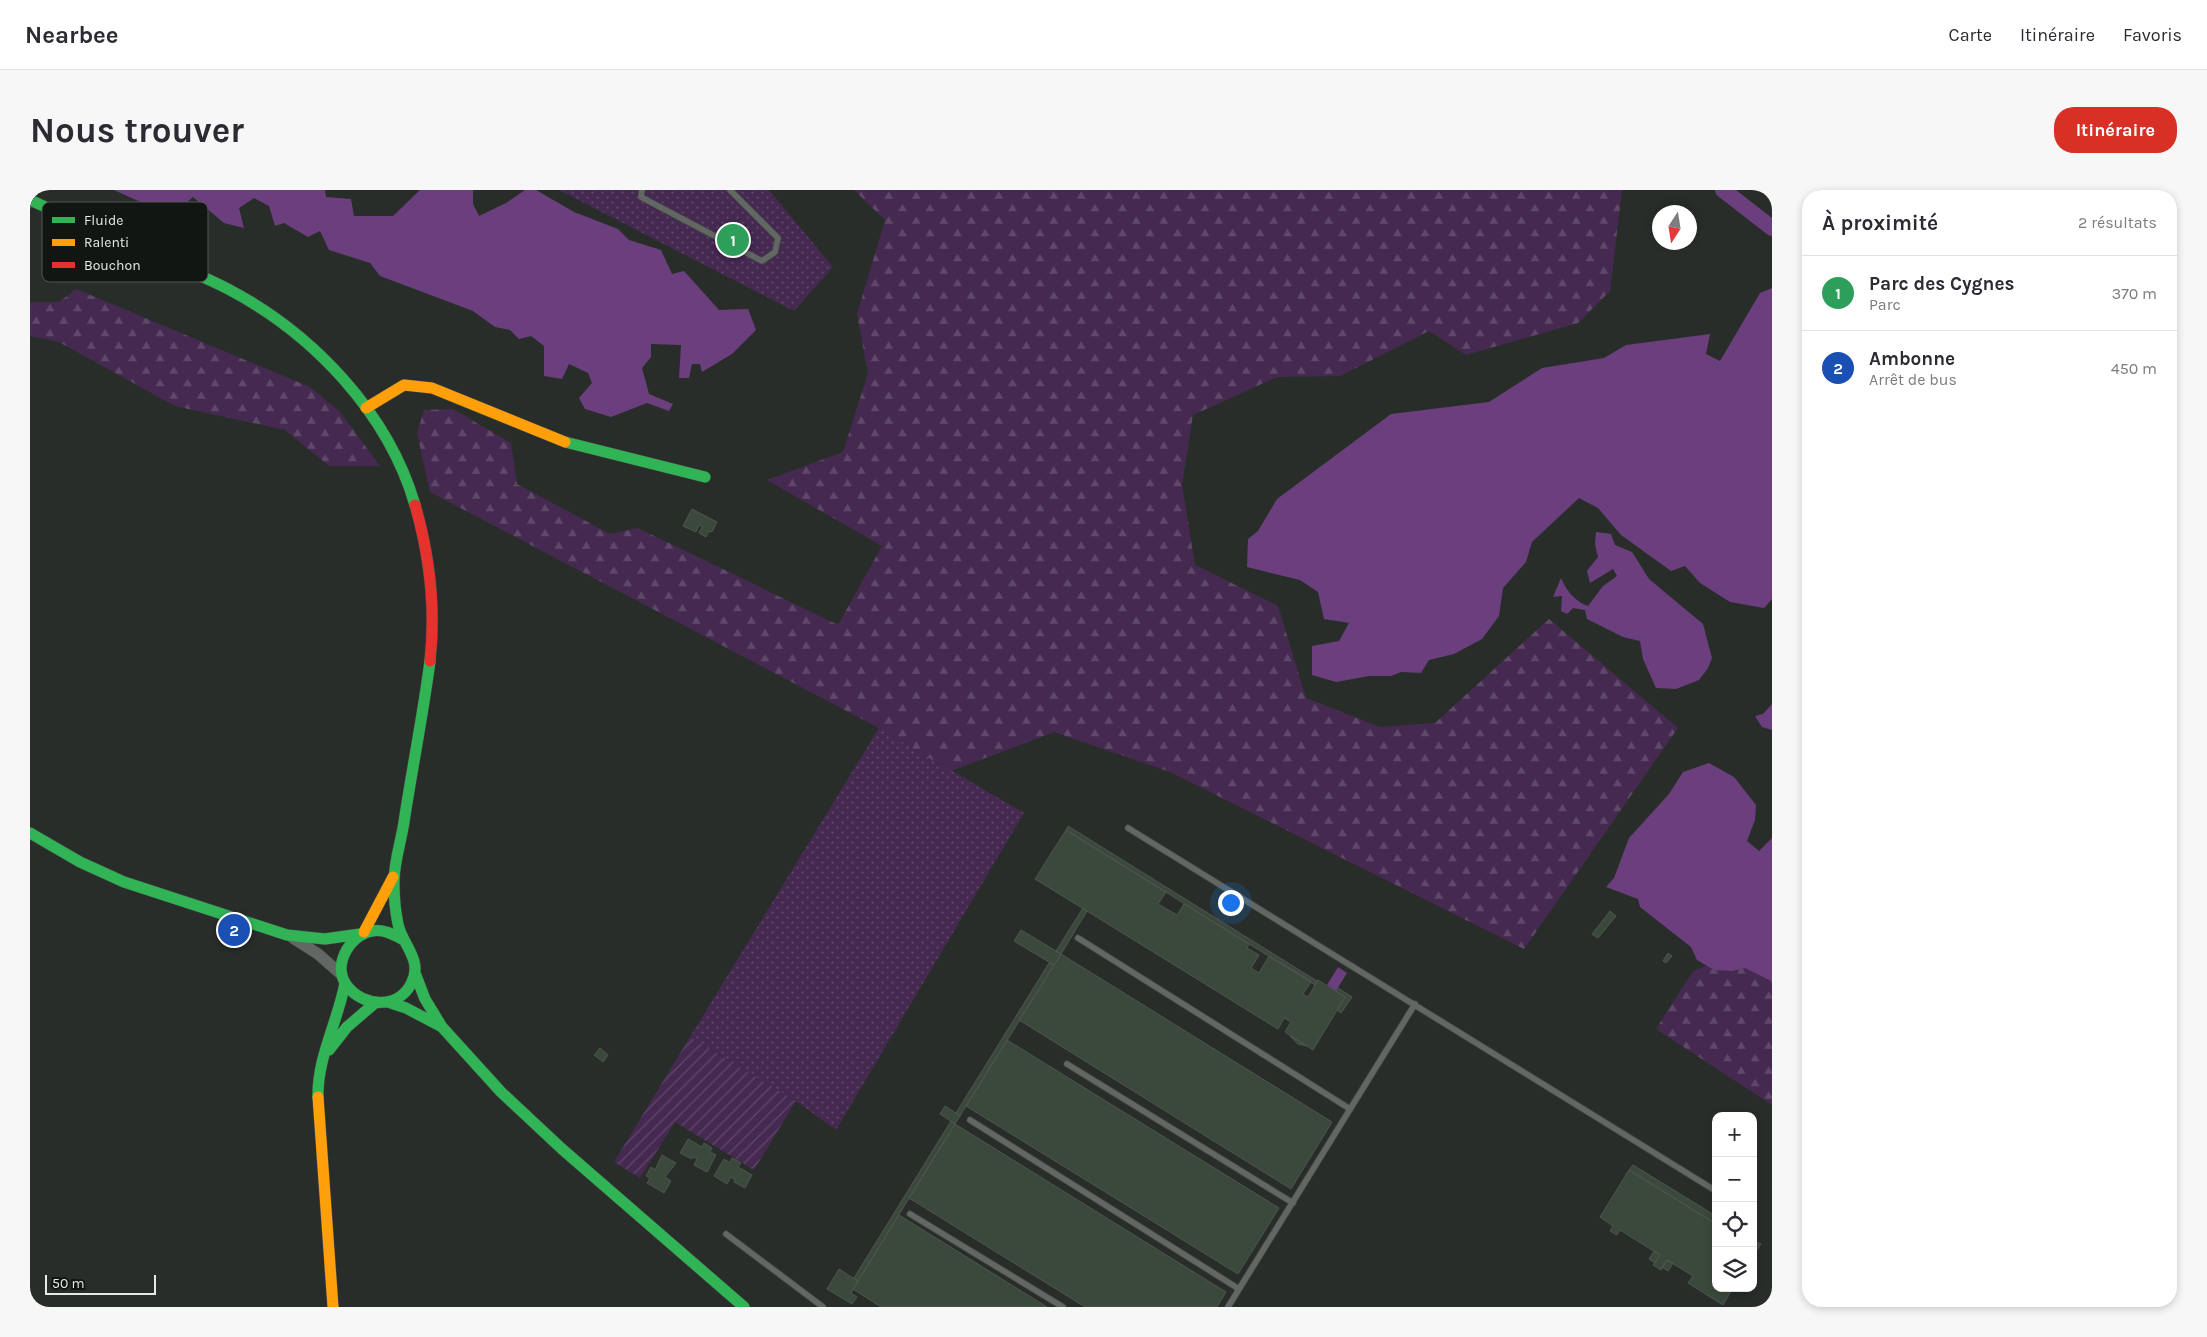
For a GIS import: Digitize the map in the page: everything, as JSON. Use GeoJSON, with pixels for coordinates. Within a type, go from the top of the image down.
{"type":"FeatureCollection","features":[{"type":"Feature","properties":{"kind":"street"},"geometry":{"type":"LineString","coordinates":[[30,200],[42,205]]}},
{"type":"Feature","properties":{"kind":"street"},"geometry":{"type":"LineString","coordinates":[[208,281],[258,306],[285,324],[340,375],[366,408],[387,440],[403,470],[418,513],[432,588],[430,660],[394,875],[398,925],[404,940],[414,955],[415,972],[425,1000],[442,1027],[501,1092],[562,1150],[744,1307]]}},
{"type":"Feature","properties":{"kind":"street"},"geometry":{"type":"LineString","coordinates":[[366,408],[404,384],[432,388],[568,443],[706,477]]}},
{"type":"Feature","properties":{"kind":"street"},"geometry":{"type":"LineString","coordinates":[[30,833],[80,862],[124,882],[287,935],[325,939],[381,929],[390,931],[404,940]]}},
{"type":"Feature","properties":{"kind":"street"},"geometry":{"type":"LineString","coordinates":[[333,1307],[318,1105],[320,1074],[341,1006],[344,979],[342,959],[344,952],[348,945],[362,933],[394,875]]}},
{"type":"Feature","properties":{"kind":"street"},"geometry":{"type":"LineString","coordinates":[[287,935],[318,954],[344,979],[354,995],[375,1003],[388,1002],[406,1008],[442,1027]]}},
{"type":"Feature","properties":{"kind":"street"},"geometry":{"type":"LineString","coordinates":[[388,1002],[403,994],[409,988],[415,972]]}},
{"type":"Feature","properties":{"kind":"street"},"geometry":{"type":"LineString","coordinates":[[324,1056],[347,1028],[375,1003]]}},
{"type":"Feature","properties":{"kind":"lane"},"geometry":{"type":"LineString","coordinates":[[642,190],[642,197],[762,260],[775,252],[778,238],[730,190]]}},
{"type":"Feature","properties":{"kind":"lane"},"geometry":{"type":"LineString","coordinates":[[1128,828],[1712,1189]]}},
{"type":"Feature","properties":{"kind":"lane"},"geometry":{"type":"LineString","coordinates":[[1078,938],[1350,1109]]}},
{"type":"Feature","properties":{"kind":"lane"},"geometry":{"type":"LineString","coordinates":[[1228,1307],[1414,1004]]}},
{"type":"Feature","properties":{"kind":"lane"},"geometry":{"type":"LineString","coordinates":[[1067,1064],[1293,1202]]}},
{"type":"Feature","properties":{"kind":"lane"},"geometry":{"type":"LineString","coordinates":[[970,1120],[1239,1289]]}},
{"type":"Feature","properties":{"kind":"lane"},"geometry":{"type":"LineString","coordinates":[[910,1214],[1063,1307]]}},
{"type":"Feature","properties":{"kind":"lane"},"geometry":{"type":"LineString","coordinates":[[726,1234],[823,1307]]}},
{"type":"Feature","properties":{"kind":"green space"},"geometry":{"type":"Polygon","coordinates":[[[559,190],[769,190],[833,267],[794,311],[559,190]]]}},
{"type":"Feature","properties":{"kind":"green space"},"geometry":{"type":"Polygon","coordinates":[[[854,190],[1622,190],[1610,291],[1578,323],[1466,355],[1429,331],[1340,376],[1277,377],[1193,415],[1182,485],[1195,565],[1278,606],[1306,698],[1380,727],[1435,723],[1549,619],[1678,728],[1524,949],[1170,772],[1054,732],[951,771],[879,728],[430,492],[417,433],[424,410],[453,409],[511,443],[517,484],[610,534],[638,528],[838,625],[882,546],[767,480],[843,452],[868,373],[857,314],[885,220],[854,190]]]}},
{"type":"Feature","properties":{"kind":"green space"},"geometry":{"type":"Polygon","coordinates":[[[76,289],[310,387],[340,412],[380,466],[329,466],[285,430],[175,406],[59,342],[30,336],[30,302],[59,302],[76,289]]]}},
{"type":"Feature","properties":{"kind":"green space"},"geometry":{"type":"Polygon","coordinates":[[[879,728],[1024,813],[836,1130],[796,1101],[690,1037],[879,728]]]}},
{"type":"Feature","properties":{"kind":"green space"},"geometry":{"type":"Polygon","coordinates":[[[1772,910],[1772,1105],[1656,1029],[1693,971],[1737,954],[1772,910]]]}},
{"type":"Feature","properties":{"kind":"green space"},"geometry":{"type":"Polygon","coordinates":[[[690,1037],[796,1101],[754,1170],[675,1122],[640,1178],[614,1162],[690,1037]]]}},
{"type":"Feature","properties":{"kind":"shaded area"},"geometry":{"type":"Polygon","coordinates":[[[114,190],[325,190],[326,197],[351,199],[354,216],[393,216],[420,190],[473,190],[473,204],[479,216],[506,203],[525,190],[536,190],[574,212],[618,229],[629,240],[661,250],[672,274],[684,271],[719,310],[748,309],[756,330],[732,354],[702,372],[700,364],[692,364],[689,378],[679,378],[681,345],[651,344],[651,357],[642,368],[649,394],[673,404],[669,411],[647,403],[611,417],[585,409],[579,398],[592,383],[588,373],[569,364],[562,379],[544,376],[544,346],[531,336],[519,339],[510,330],[495,327],[473,311],[380,276],[370,263],[329,250],[320,231],[308,237],[284,223],[275,226],[269,206],[254,198],[239,208],[244,228],[224,223],[208,210],[208,202],[199,202],[193,197],[187,202],[140,202],[114,190]]]}},
{"type":"Feature","properties":{"kind":"shaded area"},"geometry":{"type":"Polygon","coordinates":[[[1772,288],[1772,599],[1764,608],[1730,602],[1700,583],[1685,566],[1671,571],[1621,535],[1598,508],[1579,498],[1532,542],[1526,562],[1503,588],[1499,616],[1482,639],[1454,654],[1429,660],[1421,673],[1401,672],[1391,676],[1369,676],[1336,682],[1312,675],[1312,646],[1339,641],[1349,623],[1324,619],[1318,592],[1300,580],[1247,567],[1248,539],[1258,531],[1277,499],[1391,414],[1489,402],[1542,368],[1604,358],[1626,345],[1710,334],[1706,354],[1720,361],[1760,293],[1772,288]]]}},
{"type":"Feature","properties":{"kind":"shaded area"},"geometry":{"type":"Polygon","coordinates":[[[1596,532],[1611,534],[1615,545],[1632,552],[1649,579],[1703,624],[1712,658],[1708,668],[1699,680],[1676,689],[1656,688],[1643,659],[1640,641],[1623,637],[1587,619],[1585,610],[1573,608],[1567,614],[1561,611],[1562,596],[1553,597],[1561,578],[1572,595],[1588,606],[1603,586],[1617,576],[1613,569],[1590,583],[1587,571],[1598,557],[1595,544],[1596,532]]]}},
{"type":"Feature","properties":{"kind":"shaded area"},"geometry":{"type":"Polygon","coordinates":[[[1772,704],[1772,730],[1762,727],[1755,716],[1763,714],[1772,704]]]}},
{"type":"Feature","properties":{"kind":"shaded area"},"geometry":{"type":"Polygon","coordinates":[[[1709,763],[1734,777],[1756,805],[1755,820],[1747,841],[1759,851],[1772,838],[1772,985],[1771,981],[1745,968],[1732,971],[1714,970],[1697,960],[1691,947],[1640,907],[1638,899],[1606,887],[1614,878],[1629,838],[1669,794],[1683,772],[1709,763]]]}},
{"type":"Feature","properties":{"kind":"shaded area"},"geometry":{"type":"Polygon","coordinates":[[[1338,967],[1347,973],[1336,991],[1327,985],[1338,967]]]}},
{"type":"Feature","properties":{"kind":"building"},"geometry":{"type":"Polygon","coordinates":[[[692,509],[717,522],[712,532],[709,531],[706,537],[699,533],[702,527],[699,525],[696,532],[683,526],[692,509]]]}},
{"type":"Feature","properties":{"kind":"building"},"geometry":{"type":"Polygon","coordinates":[[[1068,826],[1317,981],[1315,985],[1066,830],[1068,826]]]}},
{"type":"Feature","properties":{"kind":"building"},"geometry":{"type":"Polygon","coordinates":[[[1066,830],[1166,892],[1158,904],[1177,915],[1184,904],[1249,944],[1247,948],[1259,955],[1251,968],[1259,973],[1269,956],[1311,982],[1303,994],[1308,997],[1318,980],[1345,997],[1313,1050],[1285,1032],[1291,1022],[1284,1018],[1278,1029],[1035,879],[1066,830]]]}},
{"type":"Feature","properties":{"kind":"building"},"geometry":{"type":"Polygon","coordinates":[[[1083,908],[1087,911],[1061,954],[1056,951],[1083,908]]]}},
{"type":"Feature","properties":{"kind":"building"},"geometry":{"type":"Polygon","coordinates":[[[1610,911],[1616,916],[1598,938],[1592,934],[1610,911]]]}},
{"type":"Feature","properties":{"kind":"building"},"geometry":{"type":"Polygon","coordinates":[[[1021,930],[1061,954],[1054,965],[1014,941],[1021,930]]]}},
{"type":"Feature","properties":{"kind":"building"},"geometry":{"type":"Polygon","coordinates":[[[1668,953],[1672,956],[1666,963],[1663,961],[1668,953]]]}},
{"type":"Feature","properties":{"kind":"building"},"geometry":{"type":"Polygon","coordinates":[[[1061,954],[1332,1122],[1291,1189],[1019,1020],[1061,954]]]}},
{"type":"Feature","properties":{"kind":"building"},"geometry":{"type":"Polygon","coordinates":[[[1049,963],[1054,965],[960,1116],[956,1113],[1049,963]]]}},
{"type":"Feature","properties":{"kind":"building"},"geometry":{"type":"Polygon","coordinates":[[[1338,988],[1352,997],[1341,1013],[1337,1010],[1345,997],[1336,991],[1338,988]]]}},
{"type":"Feature","properties":{"kind":"building"},"geometry":{"type":"Polygon","coordinates":[[[1290,1036],[1307,1046],[1298,1044],[1290,1036]]]}},
{"type":"Feature","properties":{"kind":"building"},"geometry":{"type":"Polygon","coordinates":[[[1007,1040],[1279,1208],[1238,1274],[966,1106],[1007,1040]]]}},
{"type":"Feature","properties":{"kind":"building"},"geometry":{"type":"Polygon","coordinates":[[[600,1048],[608,1055],[603,1062],[594,1055],[600,1048]]]}},
{"type":"Feature","properties":{"kind":"building"},"geometry":{"type":"Polygon","coordinates":[[[945,1106],[960,1116],[955,1124],[940,1114],[945,1106]]]}},
{"type":"Feature","properties":{"kind":"building"},"geometry":{"type":"Polygon","coordinates":[[[951,1121],[955,1124],[858,1281],[854,1278],[951,1121]]]}},
{"type":"Feature","properties":{"kind":"building"},"geometry":{"type":"Polygon","coordinates":[[[955,1124],[1226,1292],[1217,1307],[1085,1307],[909,1198],[955,1124]]]}},
{"type":"Feature","properties":{"kind":"building"},"geometry":{"type":"Polygon","coordinates":[[[688,1139],[702,1147],[704,1143],[712,1148],[710,1152],[716,1155],[707,1172],[694,1165],[697,1159],[693,1157],[692,1159],[680,1153],[688,1139]]]}},
{"type":"Feature","properties":{"kind":"building"},"geometry":{"type":"Polygon","coordinates":[[[662,1155],[676,1163],[665,1177],[671,1181],[664,1193],[647,1183],[650,1178],[646,1176],[651,1167],[655,1170],[662,1155]]]}},
{"type":"Feature","properties":{"kind":"building"},"geometry":{"type":"Polygon","coordinates":[[[732,1158],[741,1163],[738,1167],[752,1175],[745,1188],[734,1182],[735,1180],[731,1177],[727,1184],[714,1176],[724,1159],[730,1163],[732,1158]]]}},
{"type":"Feature","properties":{"kind":"building"},"geometry":{"type":"Polygon","coordinates":[[[1633,1165],[1712,1214],[1712,1222],[1629,1170],[1633,1165]]]}},
{"type":"Feature","properties":{"kind":"building"},"geometry":{"type":"Polygon","coordinates":[[[1629,1170],[1712,1222],[1712,1292],[1731,1292],[1723,1305],[1688,1283],[1693,1276],[1667,1260],[1661,1270],[1653,1265],[1660,1255],[1620,1230],[1617,1235],[1610,1231],[1613,1226],[1600,1217],[1629,1170]]]}},
{"type":"Feature","properties":{"kind":"building"},"geometry":{"type":"Polygon","coordinates":[[[899,1215],[1047,1307],[881,1307],[853,1289],[899,1215]]]}},
{"type":"Feature","properties":{"kind":"building"},"geometry":{"type":"Polygon","coordinates":[[[1757,1242],[1761,1244],[1757,1250],[1757,1242]]]}},
{"type":"Feature","properties":{"kind":"building"},"geometry":{"type":"Polygon","coordinates":[[[1654,1251],[1660,1255],[1655,1263],[1649,1259],[1654,1251]]]}},
{"type":"Feature","properties":{"kind":"building"},"geometry":{"type":"Polygon","coordinates":[[[1667,1260],[1673,1263],[1668,1271],[1662,1267],[1667,1260]]]}},
{"type":"Feature","properties":{"kind":"building"},"geometry":{"type":"Polygon","coordinates":[[[839,1269],[858,1281],[851,1293],[857,1297],[852,1304],[827,1289],[839,1269]]]}},
{"type":"Feature","properties":{"kind":"waterway"},"geometry":{"type":"LineString","coordinates":[[1723,190],[1772,228]]}},
{"type":"Feature","properties":{"kind":"traffic: fast"},"geometry":{"type":"LineString","coordinates":[[30,200],[42,205]]}},
{"type":"Feature","properties":{"kind":"traffic: fast"},"geometry":{"type":"LineString","coordinates":[[208,280],[259,307],[289,328],[317,352],[343,379],[366,407],[386,438],[403,471],[415,505]]}},
{"type":"Feature","properties":{"kind":"traffic: fast"},"geometry":{"type":"LineString","coordinates":[[565,442],[705,477]]}},
{"type":"Feature","properties":{"kind":"traffic: fast"},"geometry":{"type":"LineString","coordinates":[[404,940],[381,931],[372,931],[356,939],[345,953],[342,962],[343,979],[348,987],[355,994],[363,998],[372,1001],[390,1001],[398,998],[405,992],[411,984],[414,975],[414,960],[411,953],[400,932],[396,914],[394,874],[403,830],[430,661]]}},
{"type":"Feature","properties":{"kind":"traffic: fast"},"geometry":{"type":"LineString","coordinates":[[30,833],[80,862],[124,882],[287,935],[325,939],[360,934]]}},
{"type":"Feature","properties":{"kind":"traffic: fast"},"geometry":{"type":"LineString","coordinates":[[415,973],[425,999],[442,1027],[501,1092],[562,1149],[744,1307]]}},
{"type":"Feature","properties":{"kind":"traffic: fast"},"geometry":{"type":"LineString","coordinates":[[318,1097],[324,1054],[345,983]]}},
{"type":"Feature","properties":{"kind":"traffic: fast"},"geometry":{"type":"LineString","coordinates":[[388,1002],[406,1008],[442,1027]]}},
{"type":"Feature","properties":{"kind":"traffic: fast"},"geometry":{"type":"LineString","coordinates":[[329,1050],[347,1027],[375,1003]]}},
{"type":"Feature","properties":{"kind":"traffic: slow"},"geometry":{"type":"LineString","coordinates":[[366,408],[404,385],[432,388],[565,442]]}},
{"type":"Feature","properties":{"kind":"traffic: slow"},"geometry":{"type":"LineString","coordinates":[[364,932],[393,877]]}},
{"type":"Feature","properties":{"kind":"traffic: slow"},"geometry":{"type":"LineString","coordinates":[[318,1097],[333,1307]]}},
{"type":"Feature","properties":{"kind":"traffic: jam"},"geometry":{"type":"LineString","coordinates":[[415,505],[425,544],[432,602],[430,661]]}},
{"type":"Feature","properties":{"kind":"place","name":"Parc des Cygnes"},"geometry":{"type":"Point","coordinates":[733,240]}},
{"type":"Feature","properties":{"kind":"place","name":"Ambonne"},"geometry":{"type":"Point","coordinates":[234,930]}}]}
